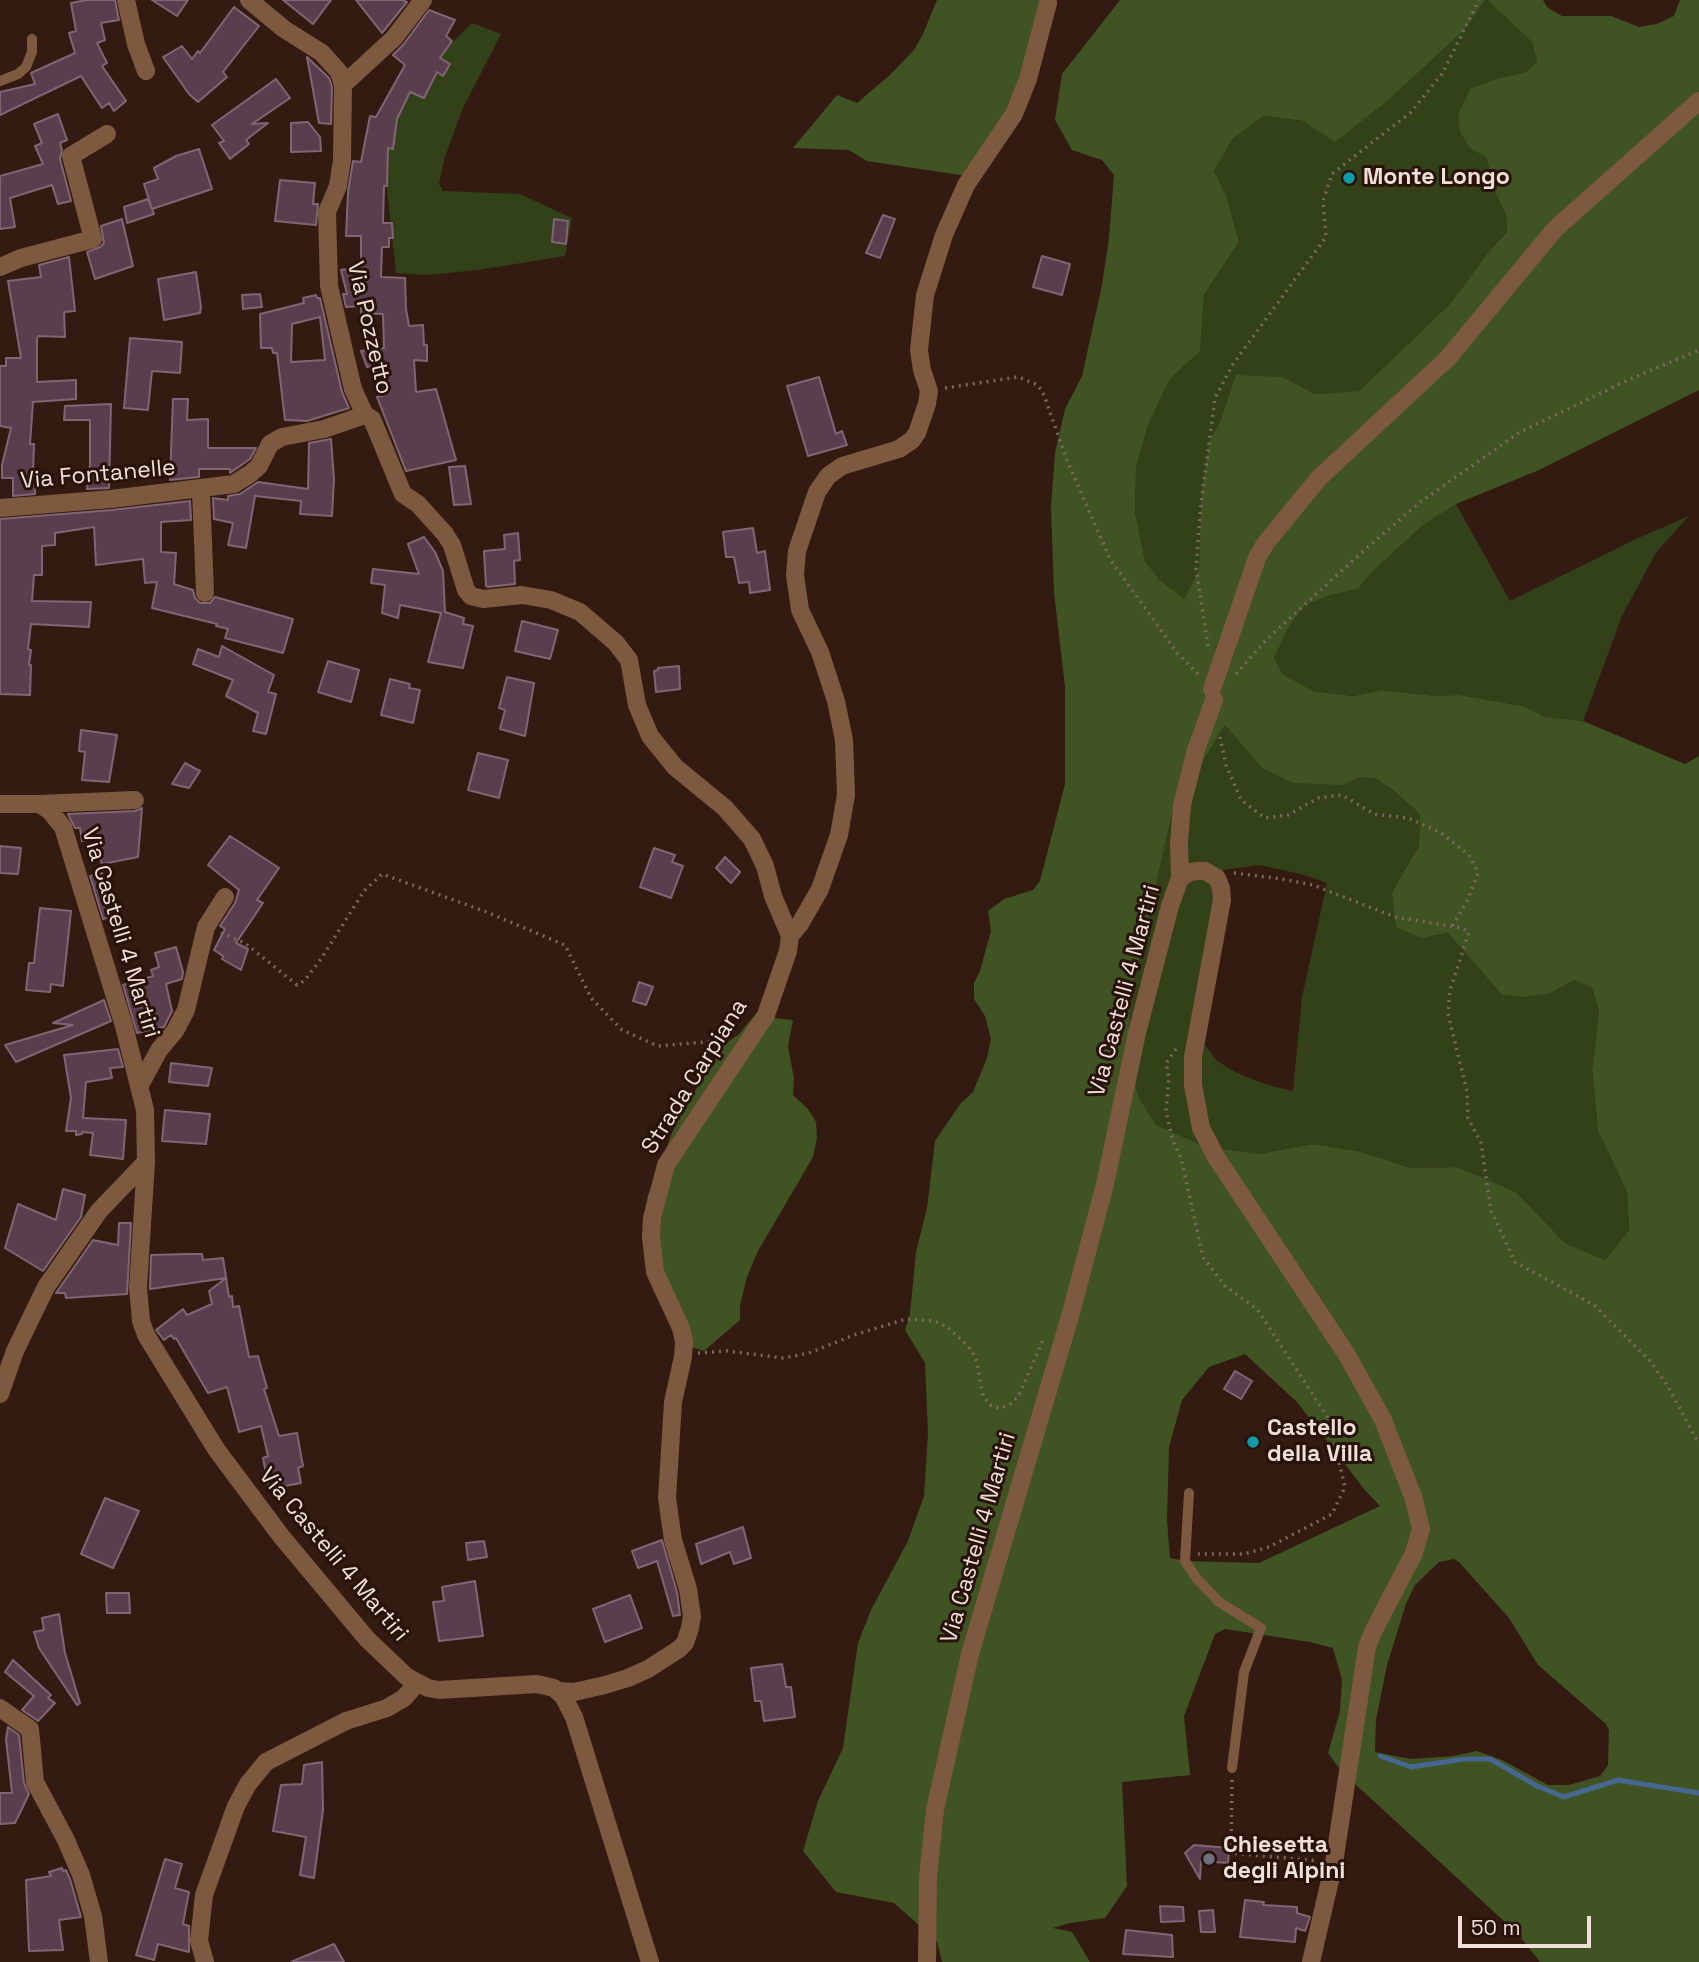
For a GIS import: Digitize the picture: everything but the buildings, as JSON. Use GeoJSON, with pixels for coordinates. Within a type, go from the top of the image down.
{"type":"FeatureCollection","features":[{"type":"Feature","properties":{"kind":"street"},"geometry":{"type":"LineString","coordinates":[[126,0],[136,44],[146,71]]}},
{"type":"Feature","properties":{"kind":"street"},"geometry":{"type":"LineString","coordinates":[[249,0],[284,29],[322,52],[339,72],[343,85],[394,38],[423,0]]}},
{"type":"Feature","properties":{"kind":"street"},"geometry":{"type":"LineString","coordinates":[[929,391],[919,350],[925,295],[944,235],[967,185],[1014,114],[1028,79],[1048,2]]}},
{"type":"Feature","properties":{"kind":"street","name":"Via Pozzetto"},"geometry":{"type":"LineString","coordinates":[[343,85],[342,160],[338,186],[327,212],[329,286],[353,389],[365,415]]}},
{"type":"Feature","properties":{"kind":"street"},"geometry":{"type":"LineString","coordinates":[[1180,878],[1182,805],[1213,694],[1257,558],[1265,544],[1312,487],[1362,436],[1448,358],[1555,229],[1699,101]]}},
{"type":"Feature","properties":{"kind":"street"},"geometry":{"type":"LineString","coordinates":[[0,267],[21,258],[93,239],[71,156],[107,134]]}},
{"type":"Feature","properties":{"kind":"street","name":"Strada Carpiana"},"geometry":{"type":"LineString","coordinates":[[559,1690],[574,1692],[628,1678],[670,1656],[685,1643],[688,1636],[692,1616],[690,1602],[673,1540],[667,1498],[673,1402],[684,1341],[681,1328],[659,1283],[652,1256],[655,1199],[666,1165],[673,1153],[766,1015],[788,951],[790,936],[810,909],[839,835],[846,796],[846,765],[840,718],[820,652],[800,610],[794,575],[797,551],[817,492],[828,476],[842,466],[899,449],[912,440],[925,412],[929,391]]}},
{"type":"Feature","properties":{"kind":"street"},"geometry":{"type":"LineString","coordinates":[[365,415],[372,419],[377,428],[403,494],[435,521],[452,545],[466,590],[471,596],[483,599],[522,595],[551,600],[580,612],[616,643],[629,660],[637,705],[647,731],[675,766],[726,808],[752,839],[765,866],[773,896],[790,936]]}},
{"type":"Feature","properties":{"kind":"street","name":"Via Fontanelle"},"geometry":{"type":"LineString","coordinates":[[0,508],[111,499],[234,484],[259,466],[270,444],[282,437],[324,429],[365,415]]}},
{"type":"Feature","properties":{"kind":"street","name":"Via Fontanelle"},"geometry":{"type":"LineString","coordinates":[[201,489],[205,593]]}},
{"type":"Feature","properties":{"kind":"street","name":"Via Castelli 4 Martiri"},"geometry":{"type":"LineString","coordinates":[[0,804],[135,800]]}},
{"type":"Feature","properties":{"kind":"street","name":"Via Castelli 4 Martiri"},"geometry":{"type":"LineString","coordinates":[[40,804],[59,821],[67,836],[145,1110],[146,1162],[138,1287],[141,1321],[146,1335],[216,1449],[303,1565],[368,1639],[407,1677],[428,1688],[460,1690],[537,1684],[559,1690]]}},
{"type":"Feature","properties":{"kind":"street","name":"Via Castelli 4 Martiri"},"geometry":{"type":"LineString","coordinates":[[927,1962],[928,1878],[935,1810],[957,1707],[973,1641],[1071,1313],[1105,1184],[1144,1001],[1170,905],[1180,878],[1190,872],[1205,871],[1217,878],[1222,895]]}},
{"type":"Feature","properties":{"kind":"street"},"geometry":{"type":"LineString","coordinates":[[1222,895],[1193,1057],[1193,1085],[1201,1128],[1216,1157],[1347,1355],[1384,1420],[1414,1499],[1421,1529],[1414,1553],[1367,1647],[1334,1863],[1311,1962]]}},
{"type":"Feature","properties":{"kind":"street","name":"Via Castelli 4 Martiri"},"geometry":{"type":"LineString","coordinates":[[139,1085],[186,1010],[206,927],[225,897]]}},
{"type":"Feature","properties":{"kind":"street"},"geometry":{"type":"LineString","coordinates":[[0,1394],[15,1351],[46,1287],[99,1211],[146,1162]]}},
{"type":"Feature","properties":{"kind":"street"},"geometry":{"type":"LineString","coordinates":[[205,1962],[199,1941],[204,1895],[236,1806],[248,1784],[266,1762],[346,1721],[387,1708],[404,1698],[417,1683]]}},
{"type":"Feature","properties":{"kind":"street"},"geometry":{"type":"LineString","coordinates":[[559,1690],[574,1717],[650,1962]]}},
{"type":"Feature","properties":{"kind":"street"},"geometry":{"type":"LineString","coordinates":[[0,1708],[30,1729],[35,1782],[66,1840],[80,1875],[93,1916],[99,1962]]}},
{"type":"Feature","properties":{"kind":"lane"},"geometry":{"type":"LineString","coordinates":[[0,81],[18,74],[26,67],[32,52],[32,39]]}},
{"type":"Feature","properties":{"kind":"lane"},"geometry":{"type":"LineString","coordinates":[[1189,1493],[1185,1561],[1197,1579],[1219,1602],[1261,1628],[1244,1672],[1232,1768]]}},
{"type":"Feature","properties":{"kind":"path"},"geometry":{"type":"LineString","coordinates":[[1208,648],[1196,568],[1214,398],[1233,364],[1326,237],[1323,201],[1332,174],[1411,112],[1442,74],[1479,0]]}},
{"type":"Feature","properties":{"kind":"path"},"geometry":{"type":"LineString","coordinates":[[1213,694],[1300,608],[1419,503],[1520,432],[1628,380],[1699,350]]}},
{"type":"Feature","properties":{"kind":"path"},"geometry":{"type":"LineString","coordinates":[[929,391],[1018,377],[1038,386],[1110,559],[1178,654],[1213,694],[1226,765],[1241,800],[1265,818],[1288,815],[1318,798],[1342,795],[1374,814],[1408,818],[1440,832],[1469,855],[1478,873],[1467,901],[1452,927]]}},
{"type":"Feature","properties":{"kind":"path"},"geometry":{"type":"LineString","coordinates":[[206,927],[245,943],[297,985],[305,980],[321,960],[364,891],[382,874],[484,911],[565,945],[591,998],[622,1030],[658,1046],[738,1039],[757,1031]]}},
{"type":"Feature","properties":{"kind":"path"},"geometry":{"type":"LineString","coordinates":[[1222,895],[1230,874],[1275,878],[1316,887],[1408,920],[1463,929],[1469,934],[1450,990],[1448,1014],[1467,1091],[1468,1118],[1481,1143],[1492,1211],[1512,1255],[1521,1267],[1600,1310],[1655,1367],[1699,1444]]}},
{"type":"Feature","properties":{"kind":"path"},"geometry":{"type":"LineString","coordinates":[[1184,1553],[1244,1554],[1269,1547],[1332,1514],[1345,1487],[1329,1419],[1257,1309],[1225,1286],[1203,1257],[1192,1208]]}},
{"type":"Feature","properties":{"kind":"path"},"geometry":{"type":"LineString","coordinates":[[683,1357],[704,1352],[727,1351],[783,1358],[809,1353],[854,1335],[906,1319],[934,1321],[946,1326],[976,1357],[983,1396],[990,1405],[999,1408],[1009,1405],[1018,1396],[1042,1341],[1058,1322],[1071,1313]]}},
{"type":"Feature","properties":{"kind":"path"},"geometry":{"type":"LineString","coordinates":[[1232,1768],[1231,1853],[1318,1861]]}},
{"type":"Feature","properties":{"kind":"green space"},"geometry":{"type":"Polygon","coordinates":[[[937,0],[1053,0],[1010,112],[967,176],[867,161],[849,150],[793,148],[837,95],[857,103],[890,75],[914,50],[937,0]]]}},
{"type":"Feature","properties":{"kind":"green space"},"geometry":{"type":"Polygon","coordinates":[[[1120,0],[1485,0],[1466,28],[1387,101],[1335,142],[1303,121],[1264,116],[1233,138],[1214,171],[1227,197],[1239,242],[1204,295],[1200,351],[1170,379],[1148,425],[1136,468],[1135,512],[1145,561],[1159,579],[1184,599],[1199,570],[1201,497],[1209,442],[1220,422],[1236,375],[1283,377],[1315,394],[1359,391],[1450,304],[1490,250],[1507,232],[1506,215],[1496,194],[1486,157],[1470,148],[1460,132],[1458,115],[1470,89],[1499,78],[1526,72],[1537,62],[1532,42],[1487,0],[1543,0],[1547,7],[1562,16],[1611,16],[1639,27],[1657,24],[1674,16],[1680,0],[1699,0],[1699,390],[1539,470],[1456,504],[1422,526],[1369,575],[1358,589],[1305,605],[1290,625],[1274,658],[1283,674],[1313,691],[1353,696],[1383,690],[1434,696],[1459,695],[1523,706],[1545,717],[1583,721],[1685,764],[1699,756],[1699,1962],[1540,1962],[1518,1934],[1341,1771],[1328,1753],[1340,1711],[1342,1680],[1333,1648],[1225,1629],[1215,1634],[1184,1716],[1190,1775],[1122,1782],[1127,1886],[1105,1918],[1053,1928],[1072,1932],[1090,1962],[942,1962],[937,1941],[894,1903],[836,1892],[803,1851],[818,1801],[843,1748],[858,1643],[871,1610],[908,1541],[924,1496],[928,1434],[925,1363],[905,1330],[910,1314],[916,1252],[927,1208],[935,1141],[961,1103],[973,1092],[987,1058],[991,1039],[985,1016],[974,999],[974,983],[991,931],[988,911],[1004,899],[1033,890],[1040,881],[1065,784],[1065,687],[1054,592],[1051,507],[1055,453],[1065,409],[1082,376],[1102,285],[1114,175],[1102,160],[1072,150],[1055,120],[1062,74],[1120,0]],[[1225,725],[1173,810],[1130,999],[1129,1063],[1139,1098],[1156,1125],[1204,1146],[1258,1154],[1312,1144],[1358,1151],[1411,1168],[1458,1167],[1516,1192],[1565,1243],[1605,1260],[1629,1230],[1627,1192],[1598,1131],[1592,1071],[1599,1011],[1592,988],[1574,980],[1551,993],[1523,997],[1502,995],[1448,933],[1421,938],[1396,927],[1392,892],[1419,845],[1420,814],[1377,779],[1360,777],[1343,785],[1293,783],[1262,768],[1225,725]],[[1245,1354],[1209,1367],[1182,1400],[1169,1447],[1167,1520],[1170,1558],[1185,1561],[1259,1563],[1380,1506],[1297,1402],[1245,1354]],[[1454,1559],[1439,1562],[1415,1585],[1406,1604],[1387,1665],[1376,1720],[1375,1752],[1411,1759],[1477,1751],[1502,1760],[1548,1785],[1569,1785],[1600,1776],[1608,1765],[1609,1730],[1606,1724],[1538,1665],[1509,1618],[1459,1562],[1454,1559]]]}},
{"type":"Feature","properties":{"kind":"green space"},"geometry":{"type":"Polygon","coordinates":[[[1485,0],[1532,42],[1537,62],[1526,72],[1499,78],[1486,157],[1496,194],[1506,215],[1507,232],[1490,250],[1450,304],[1359,391],[1315,394],[1283,377],[1236,376],[1220,422],[1209,442],[1201,497],[1199,570],[1184,599],[1159,579],[1145,561],[1135,512],[1136,468],[1148,425],[1170,379],[1200,351],[1204,295],[1239,242],[1227,197],[1214,171],[1233,137],[1264,116],[1303,121],[1466,28],[1485,0]]]}},
{"type":"Feature","properties":{"kind":"green space"},"geometry":{"type":"Polygon","coordinates":[[[472,23],[501,34],[462,110],[444,160],[439,184],[443,191],[520,194],[572,218],[565,256],[478,270],[428,275],[396,273],[379,116],[472,23]]]}},
{"type":"Feature","properties":{"kind":"green space"},"geometry":{"type":"Polygon","coordinates":[[[1456,504],[1510,601],[1689,516],[1657,551],[1622,616],[1583,721],[1545,717],[1523,706],[1459,695],[1434,696],[1384,690],[1353,696],[1313,691],[1283,674],[1274,658],[1290,625],[1305,605],[1358,589],[1369,575],[1422,526],[1456,504]]]}},
{"type":"Feature","properties":{"kind":"green space"},"geometry":{"type":"Polygon","coordinates":[[[1225,725],[1262,767],[1343,785],[1360,777],[1377,779],[1420,814],[1419,844],[1392,892],[1421,938],[1448,933],[1502,995],[1551,993],[1574,980],[1592,988],[1599,1011],[1592,1071],[1598,1131],[1627,1192],[1629,1230],[1605,1260],[1565,1243],[1516,1192],[1458,1167],[1411,1168],[1358,1151],[1312,1144],[1258,1154],[1204,1146],[1156,1125],[1139,1098],[1129,1063],[1130,999],[1173,810],[1225,725]],[[1259,865],[1223,870],[1225,880],[1195,1032],[1217,1061],[1237,1073],[1293,1091],[1302,997],[1327,883],[1259,865]]]}},
{"type":"Feature","properties":{"kind":"green space"},"geometry":{"type":"Polygon","coordinates":[[[754,1016],[793,1020],[788,1046],[794,1079],[793,1095],[808,1109],[816,1122],[817,1138],[813,1157],[758,1251],[747,1277],[740,1305],[740,1320],[704,1351],[681,1344],[643,1220],[648,1195],[686,1105],[725,1044],[739,1034],[754,1016]]]}},
{"type":"Feature","properties":{"kind":"waterway"},"geometry":{"type":"LineString","coordinates":[[1380,1756],[1411,1767],[1464,1759],[1490,1759],[1537,1786],[1564,1797],[1618,1780],[1699,1793]]}},
{"type":"Feature","properties":{"kind":"place","name":"Monte Longo"},"geometry":{"type":"Point","coordinates":[1349,178]}},
{"type":"Feature","properties":{"kind":"place","name":"Castello della Villa"},"geometry":{"type":"Point","coordinates":[1253,1442]}},
{"type":"Feature","properties":{"kind":"place","name":"Chiesetta degli Alpini"},"geometry":{"type":"Point","coordinates":[1209,1859]}}]}
